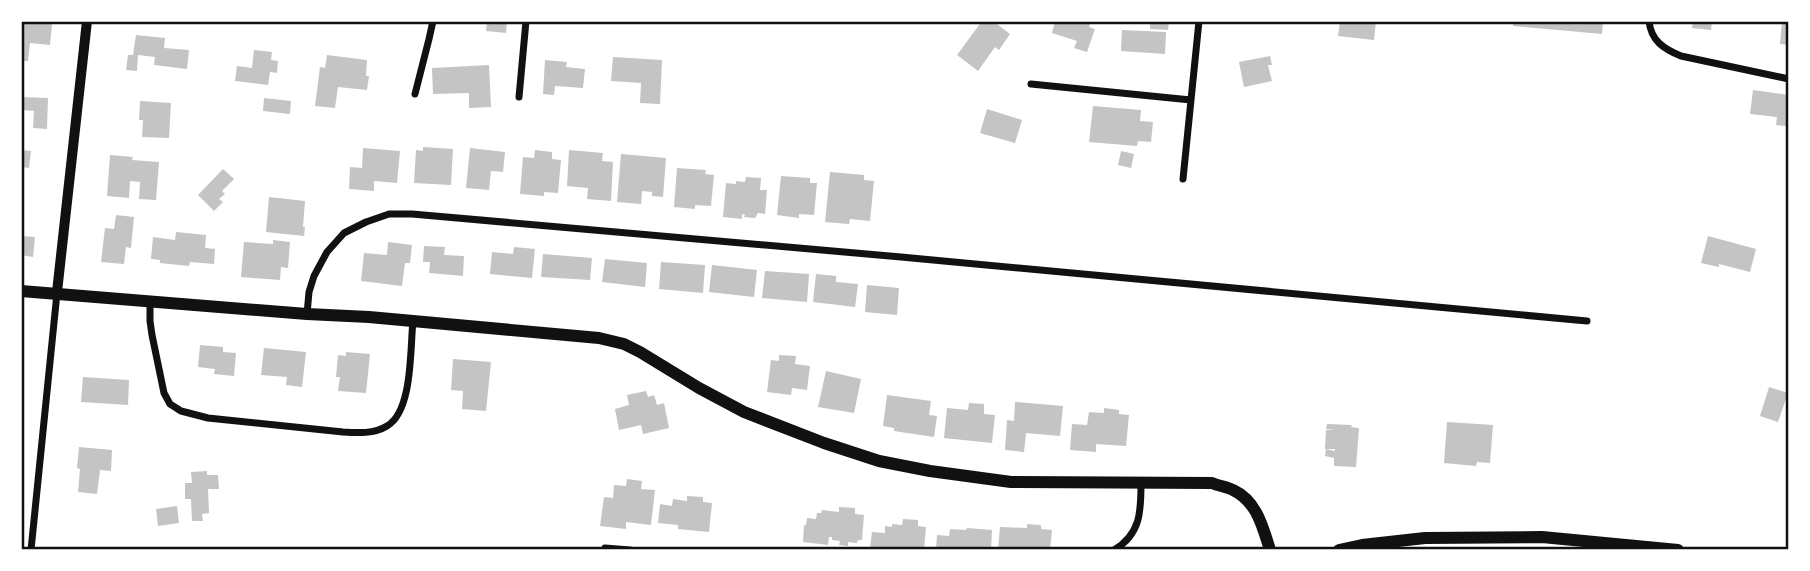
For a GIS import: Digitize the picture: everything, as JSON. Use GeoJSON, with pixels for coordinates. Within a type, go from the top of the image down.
{"type":"FeatureCollection","features":[{"type":"Feature","properties":{"kind":"main road"},"geometry":{"type":"LineString","coordinates":[[21,290],[599,338],[624,344],[744,412],[879,461],[1011,482],[1212,483],[1235,491],[1251,504],[1261,521],[1270,550]]}},
{"type":"Feature","properties":{"kind":"main road"},"geometry":{"type":"LineString","coordinates":[[1339,550],[1425,538],[1507,537],[1572,539],[1678,550]]}},
{"type":"Feature","properties":{"kind":"street"},"geometry":{"type":"LineString","coordinates":[[31,550],[87,21]]}},
{"type":"Feature","properties":{"kind":"street"},"geometry":{"type":"LineString","coordinates":[[415,94],[433,21]]}},
{"type":"Feature","properties":{"kind":"street"},"geometry":{"type":"LineString","coordinates":[[519,97],[526,21]]}},
{"type":"Feature","properties":{"kind":"street"},"geometry":{"type":"LineString","coordinates":[[1183,179],[1199,21]]}},
{"type":"Feature","properties":{"kind":"street"},"geometry":{"type":"LineString","coordinates":[[1649,21],[1650,30],[1657,42],[1681,56],[1789,79]]}},
{"type":"Feature","properties":{"kind":"street"},"geometry":{"type":"LineString","coordinates":[[1031,83],[1191,100]]}},
{"type":"Feature","properties":{"kind":"street"},"geometry":{"type":"LineString","coordinates":[[307,314],[314,276],[327,252],[344,233],[389,215],[412,214],[1587,321]]}},
{"type":"Feature","properties":{"kind":"street"},"geometry":{"type":"LineString","coordinates":[[150,302],[152,335],[164,393],[170,404],[181,411],[208,418],[343,432],[363,433],[377,430],[389,425],[399,415],[406,397],[413,321]]}},
{"type":"Feature","properties":{"kind":"street"},"geometry":{"type":"LineString","coordinates":[[1114,550],[1122,545],[1138,523],[1142,483]]}},
{"type":"Feature","properties":{"kind":"street"},"geometry":{"type":"LineString","coordinates":[[605,548],[630,550]]}},
{"type":"Feature","properties":{"kind":"building"},"geometry":{"type":"Polygon","coordinates":[[[21,21],[52,24],[50,45],[30,43],[28,61],[21,61],[21,21]]]}},
{"type":"Feature","properties":{"kind":"building"},"geometry":{"type":"Polygon","coordinates":[[[487,21],[507,21],[506,33],[486,31],[487,21]]]}},
{"type":"Feature","properties":{"kind":"building"},"geometry":{"type":"Polygon","coordinates":[[[982,21],[993,21],[1010,34],[999,50],[995,47],[978,71],[957,55],[982,21]]]}},
{"type":"Feature","properties":{"kind":"building"},"geometry":{"type":"Polygon","coordinates":[[[1055,21],[1091,21],[1089,27],[1095,29],[1087,52],[1074,48],[1077,41],[1052,33],[1055,21]]]}},
{"type":"Feature","properties":{"kind":"building"},"geometry":{"type":"Polygon","coordinates":[[[1150,21],[1169,21],[1168,30],[1150,29],[1150,21]]]}},
{"type":"Feature","properties":{"kind":"building"},"geometry":{"type":"Polygon","coordinates":[[[1340,21],[1376,21],[1374,40],[1338,36],[1340,21]]]}},
{"type":"Feature","properties":{"kind":"building"},"geometry":{"type":"Polygon","coordinates":[[[1514,21],[1603,21],[1602,34],[1513,26],[1514,21]]]}},
{"type":"Feature","properties":{"kind":"building"},"geometry":{"type":"Polygon","coordinates":[[[1693,21],[1712,21],[1711,30],[1692,28],[1693,21]]]}},
{"type":"Feature","properties":{"kind":"building"},"geometry":{"type":"Polygon","coordinates":[[[1782,21],[1789,21],[1789,45],[1780,44],[1782,21]]]}},
{"type":"Feature","properties":{"kind":"building"},"geometry":{"type":"Polygon","coordinates":[[[1122,30],[1166,32],[1165,54],[1121,51],[1122,30]]]}},
{"type":"Feature","properties":{"kind":"building"},"geometry":{"type":"Polygon","coordinates":[[[136,35],[165,38],[164,48],[189,50],[187,69],[154,65],[155,57],[138,55],[137,71],[126,70],[128,55],[133,55],[136,35]]]}},
{"type":"Feature","properties":{"kind":"building"},"geometry":{"type":"Polygon","coordinates":[[[254,50],[272,52],[271,60],[278,61],[277,73],[270,72],[268,85],[235,81],[237,66],[252,68],[254,50]]]}},
{"type":"Feature","properties":{"kind":"building"},"geometry":{"type":"Polygon","coordinates":[[[327,55],[367,60],[367,90],[338,87],[335,108],[315,106],[320,67],[325,68],[327,55]]]}},
{"type":"Feature","properties":{"kind":"building"},"geometry":{"type":"Polygon","coordinates":[[[1270,56],[1272,65],[1268,65],[1272,81],[1244,87],[1239,62],[1270,56]]]}},
{"type":"Feature","properties":{"kind":"building"},"geometry":{"type":"Polygon","coordinates":[[[613,57],[662,60],[660,104],[640,103],[641,83],[611,81],[613,57]]]}},
{"type":"Feature","properties":{"kind":"building"},"geometry":{"type":"Polygon","coordinates":[[[545,60],[567,62],[566,67],[585,69],[583,88],[555,86],[554,95],[543,94],[545,60]]]}},
{"type":"Feature","properties":{"kind":"building"},"geometry":{"type":"Polygon","coordinates":[[[489,65],[491,107],[469,108],[469,93],[433,94],[432,68],[489,65]]]}},
{"type":"Feature","properties":{"kind":"building"},"geometry":{"type":"Polygon","coordinates":[[[1753,90],[1789,95],[1786,126],[1776,125],[1777,117],[1750,114],[1753,90]]]}},
{"type":"Feature","properties":{"kind":"building"},"geometry":{"type":"Polygon","coordinates":[[[21,97],[48,98],[47,129],[33,128],[34,111],[21,110],[21,97]]]}},
{"type":"Feature","properties":{"kind":"building"},"geometry":{"type":"Polygon","coordinates":[[[264,98],[291,101],[290,114],[263,111],[264,98]]]}},
{"type":"Feature","properties":{"kind":"building"},"geometry":{"type":"Polygon","coordinates":[[[140,101],[171,103],[169,138],[142,137],[140,101]]]}},
{"type":"Feature","properties":{"kind":"building"},"geometry":{"type":"Polygon","coordinates":[[[1093,106],[1141,110],[1140,121],[1153,122],[1151,142],[1138,141],[1137,146],[1089,142],[1093,106]]]}},
{"type":"Feature","properties":{"kind":"building"},"geometry":{"type":"Polygon","coordinates":[[[987,109],[1022,120],[1015,143],[980,133],[987,109]]]}},
{"type":"Feature","properties":{"kind":"building"},"geometry":{"type":"Polygon","coordinates":[[[423,147],[453,149],[451,185],[414,183],[416,150],[423,151],[423,147]]]}},
{"type":"Feature","properties":{"kind":"building"},"geometry":{"type":"Polygon","coordinates":[[[363,148],[400,151],[397,183],[374,181],[374,191],[349,189],[350,167],[362,168],[363,148]]]}},
{"type":"Feature","properties":{"kind":"building"},"geometry":{"type":"Polygon","coordinates":[[[470,148],[505,152],[503,172],[491,171],[489,190],[466,188],[470,148]]]}},
{"type":"Feature","properties":{"kind":"building"},"geometry":{"type":"Polygon","coordinates":[[[21,150],[31,151],[29,168],[21,167],[21,150]]]}},
{"type":"Feature","properties":{"kind":"building"},"geometry":{"type":"Polygon","coordinates":[[[535,150],[552,152],[552,159],[561,160],[558,193],[544,192],[544,196],[520,194],[523,157],[534,158],[535,150]]]}},
{"type":"Feature","properties":{"kind":"building"},"geometry":{"type":"Polygon","coordinates":[[[569,150],[603,153],[602,161],[613,162],[611,201],[587,199],[588,188],[567,186],[569,150]]]}},
{"type":"Feature","properties":{"kind":"building"},"geometry":{"type":"Polygon","coordinates":[[[1121,151],[1134,154],[1131,168],[1118,165],[1121,151]]]}},
{"type":"Feature","properties":{"kind":"building"},"geometry":{"type":"Polygon","coordinates":[[[621,154],[666,158],[663,197],[642,191],[641,204],[617,202],[621,154]]]}},
{"type":"Feature","properties":{"kind":"building"},"geometry":{"type":"Polygon","coordinates":[[[110,155],[159,162],[156,200],[139,199],[140,182],[130,181],[129,198],[107,196],[110,155]]]}},
{"type":"Feature","properties":{"kind":"building"},"geometry":{"type":"Polygon","coordinates":[[[677,168],[706,170],[705,174],[714,175],[711,206],[695,205],[695,209],[674,207],[677,168]]]}},
{"type":"Feature","properties":{"kind":"building"},"geometry":{"type":"Polygon","coordinates":[[[223,169],[234,179],[222,191],[225,194],[219,199],[223,202],[214,211],[198,195],[223,169]]]}},
{"type":"Feature","properties":{"kind":"building"},"geometry":{"type":"Polygon","coordinates":[[[830,172],[864,175],[864,180],[874,181],[870,221],[850,219],[849,224],[825,222],[830,172]]]}},
{"type":"Feature","properties":{"kind":"building"},"geometry":{"type":"Polygon","coordinates":[[[781,176],[810,178],[810,183],[817,183],[814,215],[799,214],[799,218],[777,215],[781,176]]]}},
{"type":"Feature","properties":{"kind":"building"},"geometry":{"type":"Polygon","coordinates":[[[746,177],[761,178],[760,190],[767,190],[765,214],[758,213],[755,218],[744,217],[742,214],[742,219],[723,217],[726,183],[745,182],[746,177]]]}},
{"type":"Feature","properties":{"kind":"building"},"geometry":{"type":"Polygon","coordinates":[[[269,197],[305,201],[304,236],[266,232],[269,197]]]}},
{"type":"Feature","properties":{"kind":"building"},"geometry":{"type":"Polygon","coordinates":[[[116,215],[134,217],[131,248],[126,247],[124,264],[101,262],[105,228],[114,229],[116,215]]]}},
{"type":"Feature","properties":{"kind":"building"},"geometry":{"type":"Polygon","coordinates":[[[176,232],[206,235],[205,248],[215,249],[214,264],[190,262],[189,266],[160,263],[160,260],[151,259],[153,237],[175,240],[176,232]]]}},
{"type":"Feature","properties":{"kind":"building"},"geometry":{"type":"Polygon","coordinates":[[[21,236],[35,237],[33,257],[21,255],[21,236]]]}},
{"type":"Feature","properties":{"kind":"building"},"geometry":{"type":"Polygon","coordinates":[[[1708,236],[1756,249],[1750,272],[1719,264],[1719,267],[1701,263],[1708,236]]]}},
{"type":"Feature","properties":{"kind":"building"},"geometry":{"type":"Polygon","coordinates":[[[273,240],[290,242],[288,268],[281,267],[280,280],[241,277],[244,242],[273,244],[273,240]]]}},
{"type":"Feature","properties":{"kind":"building"},"geometry":{"type":"Polygon","coordinates":[[[388,242],[412,245],[410,263],[405,263],[402,286],[361,281],[364,253],[387,255],[388,242]]]}},
{"type":"Feature","properties":{"kind":"building"},"geometry":{"type":"Polygon","coordinates":[[[424,246],[445,247],[444,255],[464,256],[463,276],[429,273],[430,262],[423,262],[424,246]]]}},
{"type":"Feature","properties":{"kind":"building"},"geometry":{"type":"Polygon","coordinates":[[[514,247],[535,249],[532,278],[490,274],[492,252],[513,254],[514,247]]]}},
{"type":"Feature","properties":{"kind":"building"},"geometry":{"type":"Polygon","coordinates":[[[543,254],[592,258],[590,280],[541,277],[543,254]]]}},
{"type":"Feature","properties":{"kind":"building"},"geometry":{"type":"Polygon","coordinates":[[[605,259],[647,263],[645,287],[602,282],[605,259]]]}},
{"type":"Feature","properties":{"kind":"building"},"geometry":{"type":"Polygon","coordinates":[[[661,262],[705,265],[703,293],[659,289],[661,262]]]}},
{"type":"Feature","properties":{"kind":"building"},"geometry":{"type":"Polygon","coordinates":[[[712,265],[757,270],[754,297],[709,292],[712,265]]]}},
{"type":"Feature","properties":{"kind":"building"},"geometry":{"type":"Polygon","coordinates":[[[765,271],[809,274],[807,302],[762,298],[765,271]]]}},
{"type":"Feature","properties":{"kind":"building"},"geometry":{"type":"Polygon","coordinates":[[[816,274],[836,276],[836,282],[858,284],[855,307],[813,302],[816,274]]]}},
{"type":"Feature","properties":{"kind":"building"},"geometry":{"type":"Polygon","coordinates":[[[867,285],[899,288],[897,315],[865,312],[867,285]]]}},
{"type":"Feature","properties":{"kind":"building"},"geometry":{"type":"Polygon","coordinates":[[[200,345],[223,347],[223,352],[236,353],[234,376],[214,374],[215,369],[198,367],[200,345]]]}},
{"type":"Feature","properties":{"kind":"building"},"geometry":{"type":"Polygon","coordinates":[[[264,348],[306,352],[302,387],[286,385],[287,377],[261,375],[264,348]]]}},
{"type":"Feature","properties":{"kind":"building"},"geometry":{"type":"Polygon","coordinates":[[[346,352],[370,354],[366,393],[338,391],[338,355],[346,356],[346,352]]]}},
{"type":"Feature","properties":{"kind":"building"},"geometry":{"type":"Polygon","coordinates":[[[779,355],[796,356],[795,364],[810,366],[807,390],[792,388],[791,395],[767,392],[771,360],[779,361],[779,355]]]}},
{"type":"Feature","properties":{"kind":"building"},"geometry":{"type":"Polygon","coordinates":[[[453,359],[491,362],[486,411],[462,409],[463,391],[451,390],[453,359]]]}},
{"type":"Feature","properties":{"kind":"building"},"geometry":{"type":"Polygon","coordinates":[[[826,371],[861,379],[854,413],[818,407],[826,371]]]}},
{"type":"Feature","properties":{"kind":"building"},"geometry":{"type":"Polygon","coordinates":[[[83,377],[129,380],[128,405],[81,402],[83,377]]]}},
{"type":"Feature","properties":{"kind":"building"},"geometry":{"type":"Polygon","coordinates":[[[1769,387],[1788,393],[1778,422],[1760,416],[1769,387]]]}},
{"type":"Feature","properties":{"kind":"building"},"geometry":{"type":"Polygon","coordinates":[[[646,391],[648,397],[654,395],[657,405],[664,403],[669,428],[643,434],[641,425],[619,430],[615,409],[629,405],[627,395],[646,391]]]}},
{"type":"Feature","properties":{"kind":"building"},"geometry":{"type":"Polygon","coordinates":[[[887,395],[931,401],[929,415],[937,416],[934,437],[894,431],[894,428],[883,426],[887,395]]]}},
{"type":"Feature","properties":{"kind":"building"},"geometry":{"type":"Polygon","coordinates":[[[1015,402],[1063,406],[1060,436],[1026,433],[1024,452],[1005,450],[1007,420],[1014,421],[1015,402]]]}},
{"type":"Feature","properties":{"kind":"building"},"geometry":{"type":"Polygon","coordinates":[[[969,403],[984,404],[984,414],[995,415],[992,443],[944,438],[947,408],[968,410],[969,403]]]}},
{"type":"Feature","properties":{"kind":"building"},"geometry":{"type":"Polygon","coordinates":[[[1104,408],[1119,410],[1119,414],[1129,415],[1126,446],[1096,444],[1096,452],[1070,450],[1072,424],[1087,425],[1089,412],[1104,413],[1104,408]]]}},
{"type":"Feature","properties":{"kind":"building"},"geometry":{"type":"Polygon","coordinates":[[[1447,422],[1493,425],[1490,463],[1477,462],[1476,466],[1444,463],[1447,422]]]}},
{"type":"Feature","properties":{"kind":"building"},"geometry":{"type":"Polygon","coordinates":[[[1327,424],[1352,425],[1351,427],[1359,428],[1356,467],[1334,466],[1334,458],[1325,456],[1326,430],[1335,430],[1326,429],[1327,424]]]}},
{"type":"Feature","properties":{"kind":"building"},"geometry":{"type":"Polygon","coordinates":[[[79,447],[112,450],[111,471],[100,470],[97,494],[78,492],[79,447]]]}},
{"type":"Feature","properties":{"kind":"building"},"geometry":{"type":"Polygon","coordinates":[[[207,471],[207,475],[218,475],[219,489],[208,489],[209,513],[202,514],[203,521],[192,521],[191,499],[185,499],[185,483],[192,483],[191,472],[207,471]]]}},
{"type":"Feature","properties":{"kind":"building"},"geometry":{"type":"Polygon","coordinates":[[[627,479],[642,481],[641,489],[655,490],[651,525],[626,522],[626,529],[600,526],[604,497],[613,498],[614,485],[626,486],[627,479]]]}},
{"type":"Feature","properties":{"kind":"building"},"geometry":{"type":"Polygon","coordinates":[[[687,496],[703,497],[703,502],[712,503],[709,532],[678,529],[678,525],[658,523],[660,504],[672,506],[673,499],[687,501],[687,496]]]}},
{"type":"Feature","properties":{"kind":"building"},"geometry":{"type":"Polygon","coordinates":[[[177,506],[179,523],[158,526],[156,509],[177,506]]]}},
{"type":"Feature","properties":{"kind":"building"},"geometry":{"type":"Polygon","coordinates":[[[839,507],[855,508],[855,514],[864,515],[862,540],[857,543],[848,542],[848,546],[839,545],[840,541],[832,540],[832,537],[829,537],[828,545],[803,542],[807,518],[816,519],[817,513],[822,510],[839,512],[839,507]]]}},
{"type":"Feature","properties":{"kind":"building"},"geometry":{"type":"Polygon","coordinates":[[[903,519],[918,520],[918,526],[926,527],[924,550],[870,548],[872,532],[885,533],[885,526],[902,525],[903,519]]]}},
{"type":"Feature","properties":{"kind":"building"},"geometry":{"type":"Polygon","coordinates":[[[1027,524],[1041,525],[1041,529],[1052,530],[1050,550],[998,550],[1000,527],[1027,528],[1027,524]]]}},
{"type":"Feature","properties":{"kind":"building"},"geometry":{"type":"Polygon","coordinates":[[[950,529],[992,530],[991,550],[936,550],[937,535],[949,536],[950,529]]]}}]}
